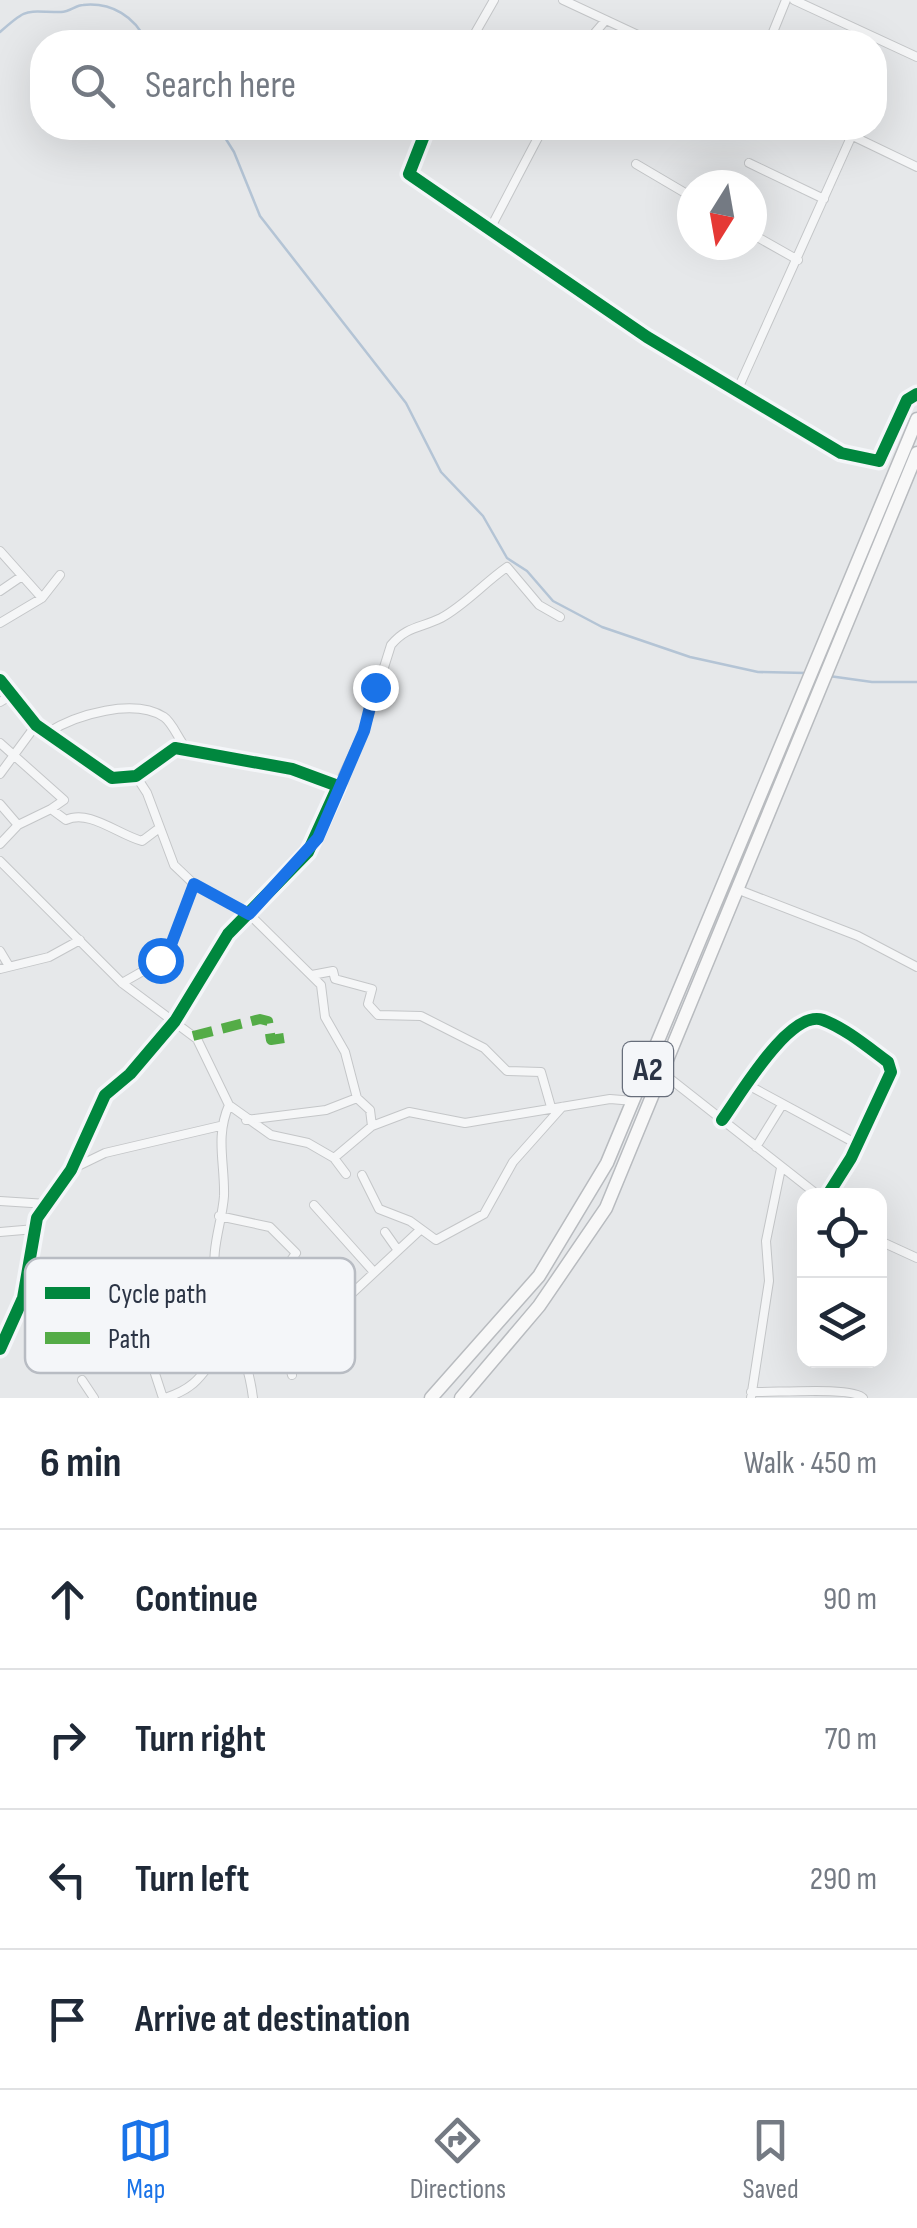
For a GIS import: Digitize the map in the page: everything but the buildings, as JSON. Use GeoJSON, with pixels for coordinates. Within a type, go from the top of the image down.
{"type":"FeatureCollection","features":[{"type":"Feature","properties":{"kind":"highway","name":"A2"},"geometry":{"type":"LineString","coordinates":[[430,1398],[509,1314],[548,1264],[584,1207],[634,1102],[917,419]]}},
{"type":"Feature","properties":{"kind":"highway","name":"A2"},"geometry":{"type":"LineString","coordinates":[[461,1398],[539,1306],[606,1208],[917,453]]}},
{"type":"Feature","properties":{"kind":"street"},"geometry":{"type":"LineString","coordinates":[[477,30],[494,0]]}},
{"type":"Feature","properties":{"kind":"street"},"geometry":{"type":"LineString","coordinates":[[563,0],[626,30]]}},
{"type":"Feature","properties":{"kind":"street"},"geometry":{"type":"LineString","coordinates":[[774,30],[786,0]]}},
{"type":"Feature","properties":{"kind":"street"},"geometry":{"type":"LineString","coordinates":[[794,0],[860,30]]}},
{"type":"Feature","properties":{"kind":"street"},"geometry":{"type":"LineString","coordinates":[[597,30],[605,21]]}},
{"type":"Feature","properties":{"kind":"street"},"geometry":{"type":"LineString","coordinates":[[887,42],[917,56]]}},
{"type":"Feature","properties":{"kind":"street"},"geometry":{"type":"LineString","coordinates":[[423,140],[409,174],[647,337],[841,454],[875,462],[883,456],[906,400],[917,394]]}},
{"type":"Feature","properties":{"kind":"street"},"geometry":{"type":"LineString","coordinates":[[490,229],[536,140]]}},
{"type":"Feature","properties":{"kind":"street"},"geometry":{"type":"LineString","coordinates":[[737,392],[850,140]]}},
{"type":"Feature","properties":{"kind":"street"},"geometry":{"type":"LineString","coordinates":[[862,140],[917,168]]}},
{"type":"Feature","properties":{"kind":"street"},"geometry":{"type":"LineString","coordinates":[[748,162],[824,199]]}},
{"type":"Feature","properties":{"kind":"street"},"geometry":{"type":"LineString","coordinates":[[636,164],[677,189]]}},
{"type":"Feature","properties":{"kind":"street"},"geometry":{"type":"LineString","coordinates":[[767,242],[798,260]]}},
{"type":"Feature","properties":{"kind":"street"},"geometry":{"type":"LineString","coordinates":[[0,551],[42,598]]}},
{"type":"Feature","properties":{"kind":"street"},"geometry":{"type":"LineString","coordinates":[[30,1258],[35,1229],[71,1170],[105,1095],[130,1074],[175,1021],[228,934],[312,847],[364,731],[391,645],[399,634],[412,626],[438,620],[507,567],[538,604],[560,617]]}},
{"type":"Feature","properties":{"kind":"street"},"geometry":{"type":"LineString","coordinates":[[0,623],[42,598],[60,575]]}},
{"type":"Feature","properties":{"kind":"street"},"geometry":{"type":"LineString","coordinates":[[0,577],[5,589],[22,576]]}},
{"type":"Feature","properties":{"kind":"street"},"geometry":{"type":"LineString","coordinates":[[0,680],[15,693],[36,724],[112,778],[136,776],[174,748],[186,748],[292,768],[338,786]]}},
{"type":"Feature","properties":{"kind":"street"},"geometry":{"type":"LineString","coordinates":[[0,702],[15,693]]}},
{"type":"Feature","properties":{"kind":"street"},"geometry":{"type":"LineString","coordinates":[[47,733],[71,720],[139,705],[167,718],[186,748]]}},
{"type":"Feature","properties":{"kind":"street"},"geometry":{"type":"LineString","coordinates":[[0,774],[36,724]]}},
{"type":"Feature","properties":{"kind":"street"},"geometry":{"type":"LineString","coordinates":[[0,743],[64,800],[18,825],[0,844]]}},
{"type":"Feature","properties":{"kind":"street"},"geometry":{"type":"LineString","coordinates":[[136,776],[147,793],[174,865],[194,884],[249,914],[321,984],[325,1017],[345,1052],[357,1098],[370,1110],[372,1126]]}},
{"type":"Feature","properties":{"kind":"street"},"geometry":{"type":"LineString","coordinates":[[0,804],[18,825]]}},
{"type":"Feature","properties":{"kind":"street"},"geometry":{"type":"LineString","coordinates":[[51,809],[66,820],[78,814],[142,841],[160,831]]}},
{"type":"Feature","properties":{"kind":"street"},"geometry":{"type":"LineString","coordinates":[[0,861],[122,983],[198,1040],[228,1105],[281,1139],[334,1158],[346,1174]]}},
{"type":"Feature","properties":{"kind":"street"},"geometry":{"type":"LineString","coordinates":[[122,983],[166,958],[194,884]]}},
{"type":"Feature","properties":{"kind":"street"},"geometry":{"type":"LineString","coordinates":[[740,890],[858,936],[917,967]]}},
{"type":"Feature","properties":{"kind":"street"},"geometry":{"type":"LineString","coordinates":[[0,951],[4,968],[49,957],[80,940]]}},
{"type":"Feature","properties":{"kind":"street"},"geometry":{"type":"LineString","coordinates":[[312,975],[332,971],[334,978],[372,989],[368,1004],[378,1015],[420,1016],[484,1048],[506,1071],[542,1072],[551,1107]]}},
{"type":"Feature","properties":{"kind":"street"},"geometry":{"type":"LineString","coordinates":[[722,1120],[774,1046],[792,1029],[822,1020],[891,1067],[857,1144],[832,1188]]}},
{"type":"Feature","properties":{"kind":"street"},"geometry":{"type":"LineString","coordinates":[[664,1074],[808,1188]]}},
{"type":"Feature","properties":{"kind":"street"},"geometry":{"type":"LineString","coordinates":[[748,1085],[857,1144]]}},
{"type":"Feature","properties":{"kind":"street"},"geometry":{"type":"LineString","coordinates":[[246,1120],[326,1110],[357,1098]]}},
{"type":"Feature","properties":{"kind":"street"},"geometry":{"type":"LineString","coordinates":[[334,1158],[372,1126],[409,1112],[459,1124],[610,1098],[634,1102]]}},
{"type":"Feature","properties":{"kind":"street"},"geometry":{"type":"LineString","coordinates":[[218,1258],[219,1216],[224,1195],[220,1126],[228,1105]]}},
{"type":"Feature","properties":{"kind":"street"},"geometry":{"type":"LineString","coordinates":[[756,1148],[782,1106]]}},
{"type":"Feature","properties":{"kind":"street"},"geometry":{"type":"LineString","coordinates":[[362,1175],[378,1209],[410,1221],[436,1240],[484,1214],[512,1162],[562,1107]]}},
{"type":"Feature","properties":{"kind":"street"},"geometry":{"type":"LineString","coordinates":[[71,1170],[105,1153],[220,1126]]}},
{"type":"Feature","properties":{"kind":"street"},"geometry":{"type":"LineString","coordinates":[[781,1168],[766,1241],[769,1280],[751,1395],[850,1390],[863,1398]]}},
{"type":"Feature","properties":{"kind":"street"},"geometry":{"type":"LineString","coordinates":[[0,1201],[47,1204]]}},
{"type":"Feature","properties":{"kind":"street"},"geometry":{"type":"LineString","coordinates":[[314,1205],[372,1270]]}},
{"type":"Feature","properties":{"kind":"street"},"geometry":{"type":"LineString","coordinates":[[219,1216],[270,1227],[296,1253],[293,1258]]}},
{"type":"Feature","properties":{"kind":"street"},"geometry":{"type":"LineString","coordinates":[[0,1232],[35,1229]]}},
{"type":"Feature","properties":{"kind":"street"},"geometry":{"type":"LineString","coordinates":[[355,1287],[419,1231]]}},
{"type":"Feature","properties":{"kind":"street"},"geometry":{"type":"LineString","coordinates":[[385,1232],[397,1248]]}},
{"type":"Feature","properties":{"kind":"street"},"geometry":{"type":"LineString","coordinates":[[887,1244],[917,1258]]}},
{"type":"Feature","properties":{"kind":"street"},"geometry":{"type":"LineString","coordinates":[[0,1347],[25,1282]]}},
{"type":"Feature","properties":{"kind":"street"},"geometry":{"type":"LineString","coordinates":[[157,1373],[167,1398],[198,1384],[205,1373]]}},
{"type":"Feature","properties":{"kind":"street"},"geometry":{"type":"LineString","coordinates":[[247,1373],[253,1398]]}},
{"type":"Feature","properties":{"kind":"street"},"geometry":{"type":"LineString","coordinates":[[82,1380],[94,1398]]}},
{"type":"Feature","properties":{"kind":"waterway"},"geometry":{"type":"LineString","coordinates":[[0,32],[27,13],[64,12],[80,5],[113,9],[139,30]]}},
{"type":"Feature","properties":{"kind":"waterway"},"geometry":{"type":"LineString","coordinates":[[226,140],[260,216],[406,403],[441,472],[483,516],[507,558],[527,571],[553,601],[602,627],[690,657],[758,672],[806,673]]}},
{"type":"Feature","properties":{"kind":"waterway"},"geometry":{"type":"LineString","coordinates":[[829,676],[872,682],[917,682]]}},
{"type":"Feature","properties":{"kind":"marked path"},"geometry":{"type":"LineString","coordinates":[[193,1036],[260,1019],[268,1021],[271,1040],[284,1038]]}},
{"type":"Feature","properties":{"kind":"cycle path"},"geometry":{"type":"LineString","coordinates":[[422,140],[409,174],[647,337],[841,453],[879,461],[907,400],[917,394]]}},
{"type":"Feature","properties":{"kind":"cycle path"},"geometry":{"type":"LineString","coordinates":[[0,680],[36,725],[112,778],[136,776],[175,748],[292,769],[338,786],[308,852],[228,934],[175,1021],[130,1074],[105,1095],[71,1170],[37,1218],[30,1258]]}},
{"type":"Feature","properties":{"kind":"cycle path"},"geometry":{"type":"LineString","coordinates":[[722,1120],[766,1057],[796,1027],[810,1020],[823,1020],[840,1028],[888,1062],[891,1072],[851,1158],[832,1188]]}},
{"type":"Feature","properties":{"kind":"cycle path"},"geometry":{"type":"LineString","coordinates":[[0,1349],[25,1287]]}},
{"type":"Feature","properties":{"kind":"route"},"geometry":{"type":"LineString","coordinates":[[160,960],[166,958],[194,884],[249,914],[308,852],[318,838],[364,731],[375,687]]}}]}
